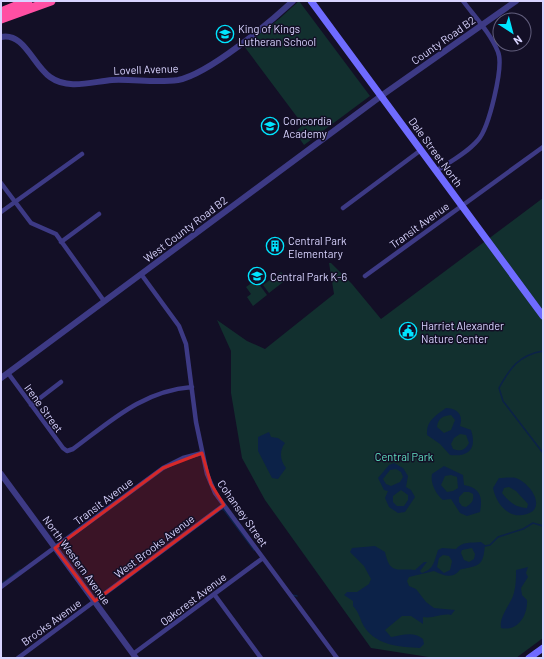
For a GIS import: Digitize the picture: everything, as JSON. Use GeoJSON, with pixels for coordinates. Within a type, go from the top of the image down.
{"type":"FeatureCollection","features":[{"type":"Feature","properties":{"kind":"highway"},"geometry":{"type":"LineString","coordinates":[[1,12],[28,1]]}},
{"type":"Feature","properties":{"kind":"highway"},"geometry":{"type":"LineString","coordinates":[[1,19],[51,1]]}},
{"type":"Feature","properties":{"kind":"main road","name":"Dale Street North"},"geometry":{"type":"LineString","coordinates":[[311,1],[543,316]]}},
{"type":"Feature","properties":{"kind":"main road"},"geometry":{"type":"LineString","coordinates":[[529,658],[543,648]]}},
{"type":"Feature","properties":{"kind":"street","name":"Lovell Avenue"},"geometry":{"type":"LineString","coordinates":[[1,37],[9,36],[17,39],[43,71],[50,77],[61,82],[74,84],[121,80],[178,80],[194,75],[211,64],[273,19],[293,1]]}},
{"type":"Feature","properties":{"kind":"street"},"geometry":{"type":"LineString","coordinates":[[436,171],[474,144],[486,127],[501,62],[498,50],[463,1]]}},
{"type":"Feature","properties":{"kind":"street","name":"County Road B2"},"geometry":{"type":"LineString","coordinates":[[381,96],[516,1]]}},
{"type":"Feature","properties":{"kind":"street","name":"West County Road B2"},"geometry":{"type":"LineString","coordinates":[[1,378],[381,96]]}},
{"type":"Feature","properties":{"kind":"street","name":"Transit Avenue"},"geometry":{"type":"LineString","coordinates":[[365,276],[543,147]]}},
{"type":"Feature","properties":{"kind":"street"},"geometry":{"type":"LineString","coordinates":[[343,208],[421,150]]}},
{"type":"Feature","properties":{"kind":"street"},"geometry":{"type":"LineString","coordinates":[[1,212],[82,154]]}},
{"type":"Feature","properties":{"kind":"street"},"geometry":{"type":"LineString","coordinates":[[1,184],[31,223],[53,231],[104,301]]}},
{"type":"Feature","properties":{"kind":"street"},"geometry":{"type":"LineString","coordinates":[[61,242],[99,214]]}},
{"type":"Feature","properties":{"kind":"street","name":"Cohansey Street"},"geometry":{"type":"LineString","coordinates":[[141,274],[173,318],[183,335],[189,354],[196,422],[202,453],[211,484],[224,506],[337,658]]}},
{"type":"Feature","properties":{"kind":"street","name":"Irene Street"},"geometry":{"type":"LineString","coordinates":[[8,373],[63,448],[67,451],[73,449],[142,400],[170,390],[192,387]]}},
{"type":"Feature","properties":{"kind":"street"},"geometry":{"type":"LineString","coordinates":[[31,405],[61,382]]}},
{"type":"Feature","properties":{"kind":"street","name":"Transit Avenue"},"geometry":{"type":"LineString","coordinates":[[1,587],[163,468],[183,458],[202,453]]}},
{"type":"Feature","properties":{"kind":"street","name":"North Western Avenue"},"geometry":{"type":"LineString","coordinates":[[1,474],[134,656]]}},
{"type":"Feature","properties":{"kind":"street","name":"West Brooks Avenue"},"geometry":{"type":"LineString","coordinates":[[95,602],[224,506]]}},
{"type":"Feature","properties":{"kind":"street","name":"Oakcrest Avenue"},"geometry":{"type":"LineString","coordinates":[[134,656],[263,558]]}},
{"type":"Feature","properties":{"kind":"street"},"geometry":{"type":"LineString","coordinates":[[214,594],[261,658]]}},
{"type":"Feature","properties":{"kind":"street","name":"Brooks Avenue"},"geometry":{"type":"LineString","coordinates":[[18,658],[95,602]]}},
{"type":"Feature","properties":{"kind":"highlighted area"},"geometry":{"type":"Polygon","coordinates":[[[202,453],[211,484],[224,505],[95,601],[55,548],[163,468],[202,453]]]}},
{"type":"Feature","properties":{"kind":"green space"},"geometry":{"type":"Polygon","coordinates":[[[299,1],[370,96],[304,145],[295,132],[303,125],[244,46],[279,19],[299,1]]]}},
{"type":"Feature","properties":{"kind":"green space","name":"Central Park"},"geometry":{"type":"Polygon","coordinates":[[[543,198],[543,638],[516,658],[435,658],[371,648],[265,500],[242,458],[231,393],[231,351],[217,320],[247,341],[265,349],[334,294],[329,263],[331,263],[352,284],[381,319],[543,198]]]}},
{"type":"Feature","properties":{"kind":"green space"},"geometry":{"type":"Polygon","coordinates":[[[281,272],[287,279],[269,293],[263,285],[281,272]]]}},
{"type":"Feature","properties":{"kind":"green space"},"geometry":{"type":"Polygon","coordinates":[[[256,280],[267,295],[253,306],[247,297],[251,294],[246,287],[256,280]]]}},
{"type":"Feature","properties":{"kind":"water"},"geometry":{"type":"Polygon","coordinates":[[[446,408],[453,409],[458,412],[461,418],[460,426],[471,430],[473,442],[472,447],[467,453],[462,455],[450,455],[440,444],[427,435],[428,426],[432,419],[446,408]],[[451,415],[443,417],[438,421],[437,427],[444,433],[451,430],[455,420],[451,415]],[[460,434],[454,438],[451,444],[453,449],[462,450],[469,443],[466,435],[460,434]]]}},
{"type":"Feature","properties":{"kind":"water"},"geometry":{"type":"Polygon","coordinates":[[[269,432],[271,437],[278,438],[285,443],[281,456],[282,462],[286,468],[278,479],[272,478],[258,451],[258,437],[269,432]]]}},
{"type":"Feature","properties":{"kind":"water"},"geometry":{"type":"Polygon","coordinates":[[[394,463],[403,468],[408,476],[406,487],[411,490],[415,497],[405,512],[398,513],[389,507],[385,498],[388,491],[384,490],[378,478],[389,465],[394,463]],[[396,469],[390,470],[383,479],[386,484],[391,486],[400,482],[403,477],[401,472],[396,469]],[[401,490],[393,496],[393,502],[397,506],[404,506],[408,500],[408,495],[401,490]]]}},
{"type":"Feature","properties":{"kind":"water"},"geometry":{"type":"Polygon","coordinates":[[[444,466],[463,475],[464,485],[474,488],[479,494],[481,501],[480,512],[467,516],[460,513],[451,499],[443,500],[434,488],[432,474],[444,466]],[[451,475],[445,476],[441,485],[447,492],[458,488],[457,477],[451,475]],[[464,492],[459,497],[459,502],[462,506],[466,507],[472,502],[473,494],[464,492]]]}},
{"type":"Feature","properties":{"kind":"water"},"geometry":{"type":"Polygon","coordinates":[[[499,478],[516,478],[529,487],[535,497],[536,507],[533,511],[526,514],[519,515],[507,512],[498,502],[493,488],[499,478]],[[509,487],[504,488],[502,493],[513,504],[519,507],[527,508],[528,504],[516,491],[509,487]]]}},
{"type":"Feature","properties":{"kind":"water"},"geometry":{"type":"Polygon","coordinates":[[[481,542],[485,545],[483,557],[477,565],[461,569],[455,574],[449,576],[434,571],[409,577],[407,581],[409,586],[416,589],[426,602],[434,608],[455,610],[451,615],[423,617],[423,624],[411,616],[402,616],[385,630],[391,637],[408,634],[416,635],[423,639],[424,644],[420,648],[398,646],[376,639],[363,625],[357,611],[353,606],[353,601],[344,595],[347,592],[357,592],[369,584],[371,579],[364,566],[350,552],[352,548],[375,546],[385,552],[389,564],[395,569],[415,570],[424,562],[427,562],[420,571],[422,573],[431,567],[438,550],[442,548],[456,549],[458,546],[464,544],[481,542]],[[472,548],[462,550],[461,553],[464,560],[469,562],[474,559],[475,554],[472,548]],[[443,555],[439,558],[437,567],[444,573],[450,570],[452,561],[449,556],[443,555]]]}},
{"type":"Feature","properties":{"kind":"water"},"geometry":{"type":"Polygon","coordinates":[[[528,567],[526,573],[528,577],[521,588],[522,595],[527,600],[524,617],[517,625],[507,629],[501,628],[501,620],[514,593],[516,570],[528,567]]]}},
{"type":"Feature","properties":{"kind":"waterway"},"geometry":{"type":"LineString","coordinates":[[543,351],[521,359],[507,374],[499,388],[503,401],[543,453]]}},
{"type":"Feature","properties":{"kind":"waterway"},"geometry":{"type":"LineString","coordinates":[[221,509],[224,510],[254,550]]}},
{"type":"Feature","properties":{"kind":"waterway"},"geometry":{"type":"LineString","coordinates":[[485,546],[490,545],[498,537],[523,529],[533,523],[543,526]]}},
{"type":"Feature","properties":{"kind":"waterway"},"geometry":{"type":"LineString","coordinates":[[1,584],[20,570]]}},
{"type":"Feature","properties":{"kind":"waterway"},"geometry":{"type":"LineString","coordinates":[[292,595],[297,596]]}},
{"type":"Feature","properties":{"kind":"place","name":"King of Kings Lutheran School"},"geometry":{"type":"Point","coordinates":[225,34]}},
{"type":"Feature","properties":{"kind":"place","name":"Concordia Academy"},"geometry":{"type":"Point","coordinates":[270,126]}},
{"type":"Feature","properties":{"kind":"place","name":"Central Park Elementary"},"geometry":{"type":"Point","coordinates":[275,246]}},
{"type":"Feature","properties":{"kind":"place","name":"Central Park K-6"},"geometry":{"type":"Point","coordinates":[257,276]}},
{"type":"Feature","properties":{"kind":"place","name":"Harriet Alexander Nature Center"},"geometry":{"type":"Point","coordinates":[408,331]}}]}
